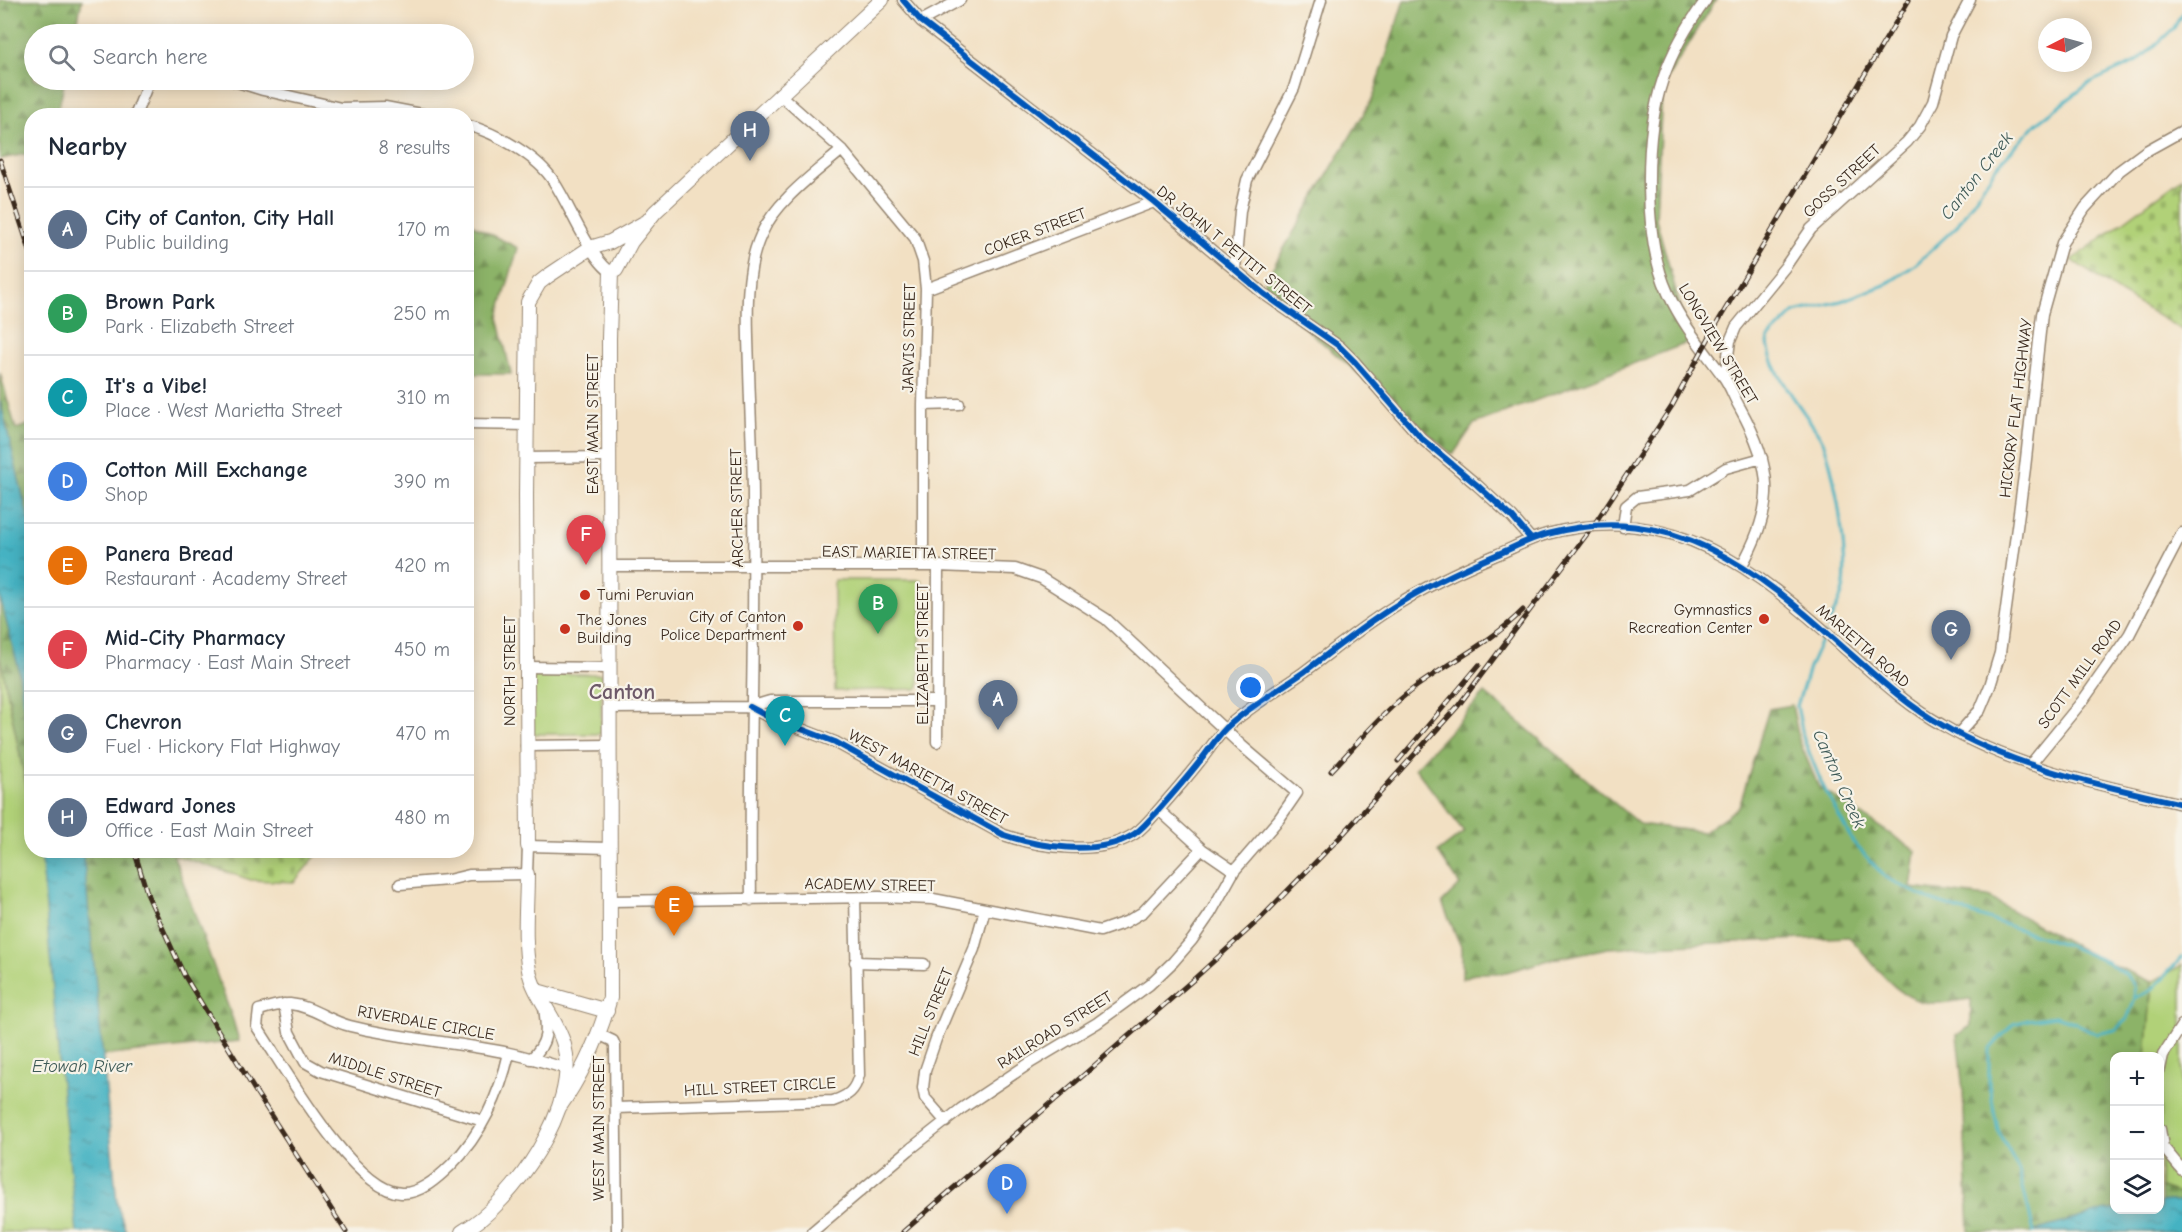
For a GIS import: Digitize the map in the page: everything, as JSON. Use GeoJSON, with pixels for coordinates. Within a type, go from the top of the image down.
{"type":"FeatureCollection","features":[{"type":"Feature","properties":{"kind":"main road"},"geometry":{"type":"LineString","coordinates":[[590,249],[610,242],[645,222],[779,94],[882,0]]}},
{"type":"Feature","properties":{"kind":"main road"},"geometry":{"type":"LineString","coordinates":[[611,272],[616,270],[645,222]]}},
{"type":"Feature","properties":{"kind":"main road","name":"NORTH STREET"},"geometry":{"type":"LineString","coordinates":[[528,846],[526,746],[527,311],[528,302],[539,283],[590,249]]}},
{"type":"Feature","properties":{"kind":"main road","name":"EAST MAIN STREET"},"geometry":{"type":"LineString","coordinates":[[610,901],[609,338],[611,272]]}},
{"type":"Feature","properties":{"kind":"main road","name":"NORTH STREET"},"geometry":{"type":"LineString","coordinates":[[527,874],[529,971],[564,1045],[567,1069],[558,1109]]}},
{"type":"Feature","properties":{"kind":"main road","name":"WEST MAIN STREET"},"geometry":{"type":"LineString","coordinates":[[558,1109],[572,1089],[607,1011],[611,988],[610,901]]}},
{"type":"Feature","properties":{"kind":"main road"},"geometry":{"type":"LineString","coordinates":[[540,996],[607,1011]]}},
{"type":"Feature","properties":{"kind":"main road"},"geometry":{"type":"LineString","coordinates":[[462,1232],[490,1212],[515,1186],[542,1144],[558,1109]]}},
{"type":"Feature","properties":{"kind":"street","name":"DR JOHN T PETTIT STREET"},"geometry":{"type":"LineString","coordinates":[[903,0],[921,21],[1154,202],[1264,294],[1339,346],[1421,438],[1512,517],[1531,539]]}},
{"type":"Feature","properties":{"kind":"street"},"geometry":{"type":"LineString","coordinates":[[921,21],[960,0]]}},
{"type":"Feature","properties":{"kind":"street"},"geometry":{"type":"LineString","coordinates":[[1235,270],[1240,211],[1247,180],[1294,88],[1321,0]]}},
{"type":"Feature","properties":{"kind":"street","name":"LONGVIEW STREET"},"geometry":{"type":"LineString","coordinates":[[1706,0],[1663,77],[1654,109],[1649,217],[1657,263],[1667,292],[1685,325],[1725,377],[1757,441],[1762,458],[1766,494],[1763,516],[1754,543],[1742,565]]}},
{"type":"Feature","properties":{"kind":"street","name":"GOSS STREET"},"geometry":{"type":"LineString","coordinates":[[1725,377],[1730,341],[1736,327],[1785,267],[1811,229],[1907,142],[1920,126],[1933,102],[1951,36],[1970,0]]}},
{"type":"Feature","properties":{"kind":"street"},"geometry":{"type":"LineString","coordinates":[[138,108],[145,90]]}},
{"type":"Feature","properties":{"kind":"street"},"geometry":{"type":"LineString","coordinates":[[263,90],[328,108]]}},
{"type":"Feature","properties":{"kind":"street","name":"JARVIS STREET"},"geometry":{"type":"LineString","coordinates":[[779,94],[842,150],[915,238],[923,261],[926,289],[923,566]]}},
{"type":"Feature","properties":{"kind":"street"},"geometry":{"type":"LineString","coordinates":[[474,127],[504,142],[540,165],[553,181],[590,249],[611,272]]}},
{"type":"Feature","properties":{"kind":"street","name":"HICKORY FLAT HIGHWAY"},"geometry":{"type":"LineString","coordinates":[[1959,733],[1980,710],[2000,654],[2025,468],[2042,314],[2062,243],[2085,207],[2119,171],[2146,151],[2182,131]]}},
{"type":"Feature","properties":{"kind":"street","name":"ARCHER STREET"},"geometry":{"type":"LineString","coordinates":[[751,900],[750,707],[754,567],[748,337],[750,281],[755,251],[761,234],[773,214],[807,180],[842,150]]}},
{"type":"Feature","properties":{"kind":"street","name":"COKER STREET"},"geometry":{"type":"LineString","coordinates":[[926,289],[1154,202]]}},
{"type":"Feature","properties":{"kind":"street"},"geometry":{"type":"LineString","coordinates":[[923,405],[959,404]]}},
{"type":"Feature","properties":{"kind":"street"},"geometry":{"type":"LineString","coordinates":[[474,424],[527,425]]}},
{"type":"Feature","properties":{"kind":"street"},"geometry":{"type":"LineString","coordinates":[[526,458],[610,457]]}},
{"type":"Feature","properties":{"kind":"street"},"geometry":{"type":"LineString","coordinates":[[1623,527],[1626,506],[1637,496],[1690,490],[1726,468],[1762,458]]}},
{"type":"Feature","properties":{"kind":"street","name":"MARIETTA ROAD"},"geometry":{"type":"LineString","coordinates":[[1531,539],[1587,526],[1623,527],[1657,529],[1711,548],[1742,565],[1804,612],[1875,676],[1942,726],[1997,753],[2030,765],[2182,804]]}},
{"type":"Feature","properties":{"kind":"street","name":"SCOTT MILL ROAD"},"geometry":{"type":"LineString","coordinates":[[2030,765],[2084,699],[2129,635],[2182,533]]}},
{"type":"Feature","properties":{"kind":"street","name":"WEST MARIETTA STREET"},"geometry":{"type":"LineString","coordinates":[[750,707],[835,742],[1004,835],[1023,841],[1071,847],[1097,847],[1133,836],[1175,792],[1224,730],[1399,603],[1458,571],[1531,539]]}},
{"type":"Feature","properties":{"kind":"street","name":"EAST MARIETTA STREET"},"geometry":{"type":"LineString","coordinates":[[609,566],[938,566],[1015,569],[1041,578],[1106,619],[1224,730]]}},
{"type":"Feature","properties":{"kind":"street","name":"ELIZABETH STREET"},"geometry":{"type":"LineString","coordinates":[[938,566],[938,742]]}},
{"type":"Feature","properties":{"kind":"street"},"geometry":{"type":"LineString","coordinates":[[526,668],[609,668]]}},
{"type":"Feature","properties":{"kind":"street"},"geometry":{"type":"LineString","coordinates":[[609,708],[750,707],[770,701],[937,701]]}},
{"type":"Feature","properties":{"kind":"street","name":"RAILROAD STREET"},"geometry":{"type":"LineString","coordinates":[[813,1232],[909,1150],[990,1089],[1097,1023],[1149,985],[1192,940],[1210,914],[1234,871],[1279,819],[1297,793],[1224,730]]}},
{"type":"Feature","properties":{"kind":"street"},"geometry":{"type":"LineString","coordinates":[[526,746],[610,745]]}},
{"type":"Feature","properties":{"kind":"street"},"geometry":{"type":"LineString","coordinates":[[1159,810],[1202,849],[1234,871]]}},
{"type":"Feature","properties":{"kind":"street"},"geometry":{"type":"LineString","coordinates":[[528,846],[609,848]]}},
{"type":"Feature","properties":{"kind":"street","name":"NORTH STREET"},"geometry":{"type":"LineString","coordinates":[[527,874],[528,846]]}},
{"type":"Feature","properties":{"kind":"street","name":"ACADEMY STREET"},"geometry":{"type":"LineString","coordinates":[[610,901],[933,899],[1100,931],[1143,912],[1202,849]]}},
{"type":"Feature","properties":{"kind":"street"},"geometry":{"type":"LineString","coordinates":[[400,884],[448,880],[469,875],[527,874]]}},
{"type":"Feature","properties":{"kind":"street","name":"HILL STREET CIRCLE"},"geometry":{"type":"LineString","coordinates":[[616,1108],[833,1101],[845,1097],[854,1090],[859,1076],[855,898]]}},
{"type":"Feature","properties":{"kind":"street","name":"HILL STREET"},"geometry":{"type":"LineString","coordinates":[[946,1122],[925,1098],[923,1088],[925,1071],[974,949],[985,909]]}},
{"type":"Feature","properties":{"kind":"street"},"geometry":{"type":"LineString","coordinates":[[855,962],[924,964]]}},
{"type":"Feature","properties":{"kind":"street"},"geometry":{"type":"LineString","coordinates":[[531,1059],[540,1050],[545,1039],[540,996]]}},
{"type":"Feature","properties":{"kind":"street","name":"MIDDLE STREET"},"geometry":{"type":"LineString","coordinates":[[284,1004],[290,1032],[305,1062],[321,1071],[483,1121]]}},
{"type":"Feature","properties":{"kind":"street","name":"RIVERDALE CIRCLE"},"geometry":{"type":"LineString","coordinates":[[292,1004],[317,1011],[330,1020],[352,1026],[437,1043],[508,1053],[503,1080],[471,1144],[432,1182],[417,1190],[401,1193],[387,1190],[367,1177],[337,1144],[317,1118],[257,1027],[259,1010],[292,1004]]}},
{"type":"Feature","properties":{"kind":"street"},"geometry":{"type":"LineString","coordinates":[[2164,1053],[2182,1024]]}},
{"type":"Feature","properties":{"kind":"street","name":"WEST MAIN STREET"},"geometry":{"type":"LineString","coordinates":[[598,1034],[613,1041],[615,1046],[616,1232]]}},
{"type":"Feature","properties":{"kind":"street"},"geometry":{"type":"LineString","coordinates":[[508,1053],[567,1069]]}},
{"type":"Feature","properties":{"kind":"street"},"geometry":{"type":"LineString","coordinates":[[2164,1148],[2182,1170]]}},
{"type":"Feature","properties":{"kind":"green space"},"geometry":{"type":"Polygon","coordinates":[[[0,0],[82,0],[77,24],[24,24],[24,90],[63,90],[59,108],[24,108],[24,154],[0,159],[0,0]]]}},
{"type":"Feature","properties":{"kind":"green space"},"geometry":{"type":"Polygon","coordinates":[[[1404,0],[1716,0],[1662,87],[1656,219],[1690,342],[1474,424],[1453,455],[1260,289],[1373,98],[1404,0]]]}},
{"type":"Feature","properties":{"kind":"green space"},"geometry":{"type":"Polygon","coordinates":[[[2182,178],[2182,330],[2120,293],[2072,260],[2182,178]]]}},
{"type":"Feature","properties":{"kind":"green space"},"geometry":{"type":"Polygon","coordinates":[[[474,226],[518,248],[498,317],[511,374],[474,374],[474,226]]]}},
{"type":"Feature","properties":{"kind":"green space"},"geometry":{"type":"Polygon","coordinates":[[[0,373],[16,429],[24,426],[24,775],[0,657],[0,373]]]}},
{"type":"Feature","properties":{"kind":"green space"},"geometry":{"type":"Polygon","coordinates":[[[834,580],[922,580],[919,687],[916,689],[835,691],[834,580]]]}},
{"type":"Feature","properties":{"kind":"green space"},"geometry":{"type":"Polygon","coordinates":[[[0,657],[24,775],[24,858],[41,858],[119,1232],[0,1232],[0,657]]]}},
{"type":"Feature","properties":{"kind":"green space"},"geometry":{"type":"Polygon","coordinates":[[[533,674],[602,674],[601,734],[533,734],[533,674]]]}},
{"type":"Feature","properties":{"kind":"green space"},"geometry":{"type":"Polygon","coordinates":[[[1485,693],[1639,824],[1703,832],[1739,807],[1769,709],[1792,705],[1799,740],[1818,786],[1916,851],[1911,888],[1988,897],[2095,957],[2152,982],[2146,1052],[2110,1052],[2110,1214],[2164,1214],[2164,1189],[2182,1195],[2182,1232],[1969,1232],[1963,1091],[1957,1035],[1971,1026],[1971,999],[1930,1003],[1906,995],[1885,978],[1849,937],[1608,948],[1549,960],[1503,973],[1475,973],[1462,979],[1462,949],[1442,903],[1460,885],[1438,852],[1464,832],[1415,768],[1485,693]]]}},
{"type":"Feature","properties":{"kind":"green space"},"geometry":{"type":"Polygon","coordinates":[[[41,858],[175,858],[239,1041],[83,1058],[41,858]]]}},
{"type":"Feature","properties":{"kind":"green space"},"geometry":{"type":"Polygon","coordinates":[[[184,858],[314,858],[294,882],[251,880],[184,858]]]}},
{"type":"Feature","properties":{"kind":"green space"},"geometry":{"type":"Polygon","coordinates":[[[2182,965],[2182,1195],[2164,1189],[2164,1052],[2146,1052],[2152,982],[2182,965]]]}},
{"type":"Feature","properties":{"kind":"water"},"geometry":{"type":"Polygon","coordinates":[[[0,400],[24,500],[24,711],[18,666],[0,598],[0,400]]]}},
{"type":"Feature","properties":{"kind":"water","name":"Etowah River"},"geometry":{"type":"Polygon","coordinates":[[[42,858],[84,858],[117,1203],[126,1232],[77,1232],[60,1073],[42,858]]]}},
{"type":"Feature","properties":{"kind":"water"},"geometry":{"type":"Polygon","coordinates":[[[2164,1201],[2182,1201],[2182,1232],[2031,1232],[2106,1210],[2110,1210],[2110,1214],[2164,1214],[2164,1201]]]}},
{"type":"Feature","properties":{"kind":"waterway","name":"Canton Creek"},"geometry":{"type":"LineString","coordinates":[[1827,628],[1842,595],[1845,577],[1843,537],[1836,489],[1821,438],[1780,376],[1769,350],[1768,338],[1795,312],[1841,301],[1885,285],[1915,265],[1956,227],[1997,166],[2037,123],[2091,82],[2138,61],[2174,28],[2182,13]]}},
{"type":"Feature","properties":{"kind":"waterway","name":"Canton Creek"},"geometry":{"type":"LineString","coordinates":[[1824,634],[1809,668],[1797,706],[1804,740],[1822,784],[1853,842],[1886,878],[1930,900],[2067,945],[2107,962],[2126,975],[2134,985],[2135,998],[2127,1019],[2115,1030],[2097,1034],[2074,1022],[2055,1016],[2028,1020],[2013,1024],[1989,1050],[1989,1086],[1998,1130],[2019,1171],[2034,1232]]}},
{"type":"Feature","properties":{"kind":"waterway"},"geometry":{"type":"LineString","coordinates":[[2135,998],[2152,990],[2182,957]]}},
{"type":"Feature","properties":{"kind":"railway"},"geometry":{"type":"LineString","coordinates":[[903,1232],[1260,919],[1344,833],[1458,706],[1593,526],[1672,406],[1716,325],[1909,0]]}},
{"type":"Feature","properties":{"kind":"railway"},"geometry":{"type":"LineString","coordinates":[[0,160],[24,233]]}},
{"type":"Feature","properties":{"kind":"railway"},"geometry":{"type":"LineString","coordinates":[[1331,771],[1383,715],[1405,695],[1486,641],[1523,610]]}},
{"type":"Feature","properties":{"kind":"railway"},"geometry":{"type":"LineString","coordinates":[[1398,761],[1479,665]]}},
{"type":"Feature","properties":{"kind":"railway"},"geometry":{"type":"LineString","coordinates":[[136,858],[148,896],[184,975],[346,1232]]}},
{"type":"Feature","properties":{"kind":"cycle path"},"geometry":{"type":"LineString","coordinates":[[903,0],[921,21],[1154,202],[1264,294],[1339,346],[1421,438],[1512,517],[1531,539]]}},
{"type":"Feature","properties":{"kind":"cycle path"},"geometry":{"type":"LineString","coordinates":[[750,707],[835,742],[1004,835],[1034,843],[1068,848],[1102,846],[1131,836],[1141,829],[1184,781],[1222,732],[1235,720],[1374,620],[1410,597],[1459,571],[1540,536],[1592,526],[1634,527],[1673,535],[1710,549],[1745,569],[1779,593],[1904,699],[1929,717],[1970,740],[2059,774],[2182,804]]}},
{"type":"Feature","properties":{"kind":"place","name":"Edward Jones"},"geometry":{"type":"Point","coordinates":[750,161]}},
{"type":"Feature","properties":{"kind":"place","name":"Mid-City Pharmacy"},"geometry":{"type":"Point","coordinates":[586,565]}},
{"type":"Feature","properties":{"kind":"place","name":"Tumi Peruvian"},"geometry":{"type":"Point","coordinates":[585,595]}},
{"type":"Feature","properties":{"kind":"place","name":"Gymnastics Recreation Center"},"geometry":{"type":"Point","coordinates":[1764,619]}},
{"type":"Feature","properties":{"kind":"place","name":"City of Canton Police Department"},"geometry":{"type":"Point","coordinates":[798,626]}},
{"type":"Feature","properties":{"kind":"place","name":"The Jones Building"},"geometry":{"type":"Point","coordinates":[565,629]}},
{"type":"Feature","properties":{"kind":"place","name":"Brown Park"},"geometry":{"type":"Point","coordinates":[878,634]}},
{"type":"Feature","properties":{"kind":"place","name":"Chevron"},"geometry":{"type":"Point","coordinates":[1951,660]}},
{"type":"Feature","properties":{"kind":"place","name":"City of Canton, City Hall"},"geometry":{"type":"Point","coordinates":[998,730]}},
{"type":"Feature","properties":{"kind":"place","name":"It's a Vibe!"},"geometry":{"type":"Point","coordinates":[785,746]}},
{"type":"Feature","properties":{"kind":"place","name":"Panera Bread"},"geometry":{"type":"Point","coordinates":[674,936]}},
{"type":"Feature","properties":{"kind":"place","name":"Cotton Mill Exchange"},"geometry":{"type":"Point","coordinates":[1007,1214]}},
{"type":"Feature","properties":{"kind":"district","name":"Canton"},"geometry":{"type":"Point","coordinates":[622,692]}}]}
